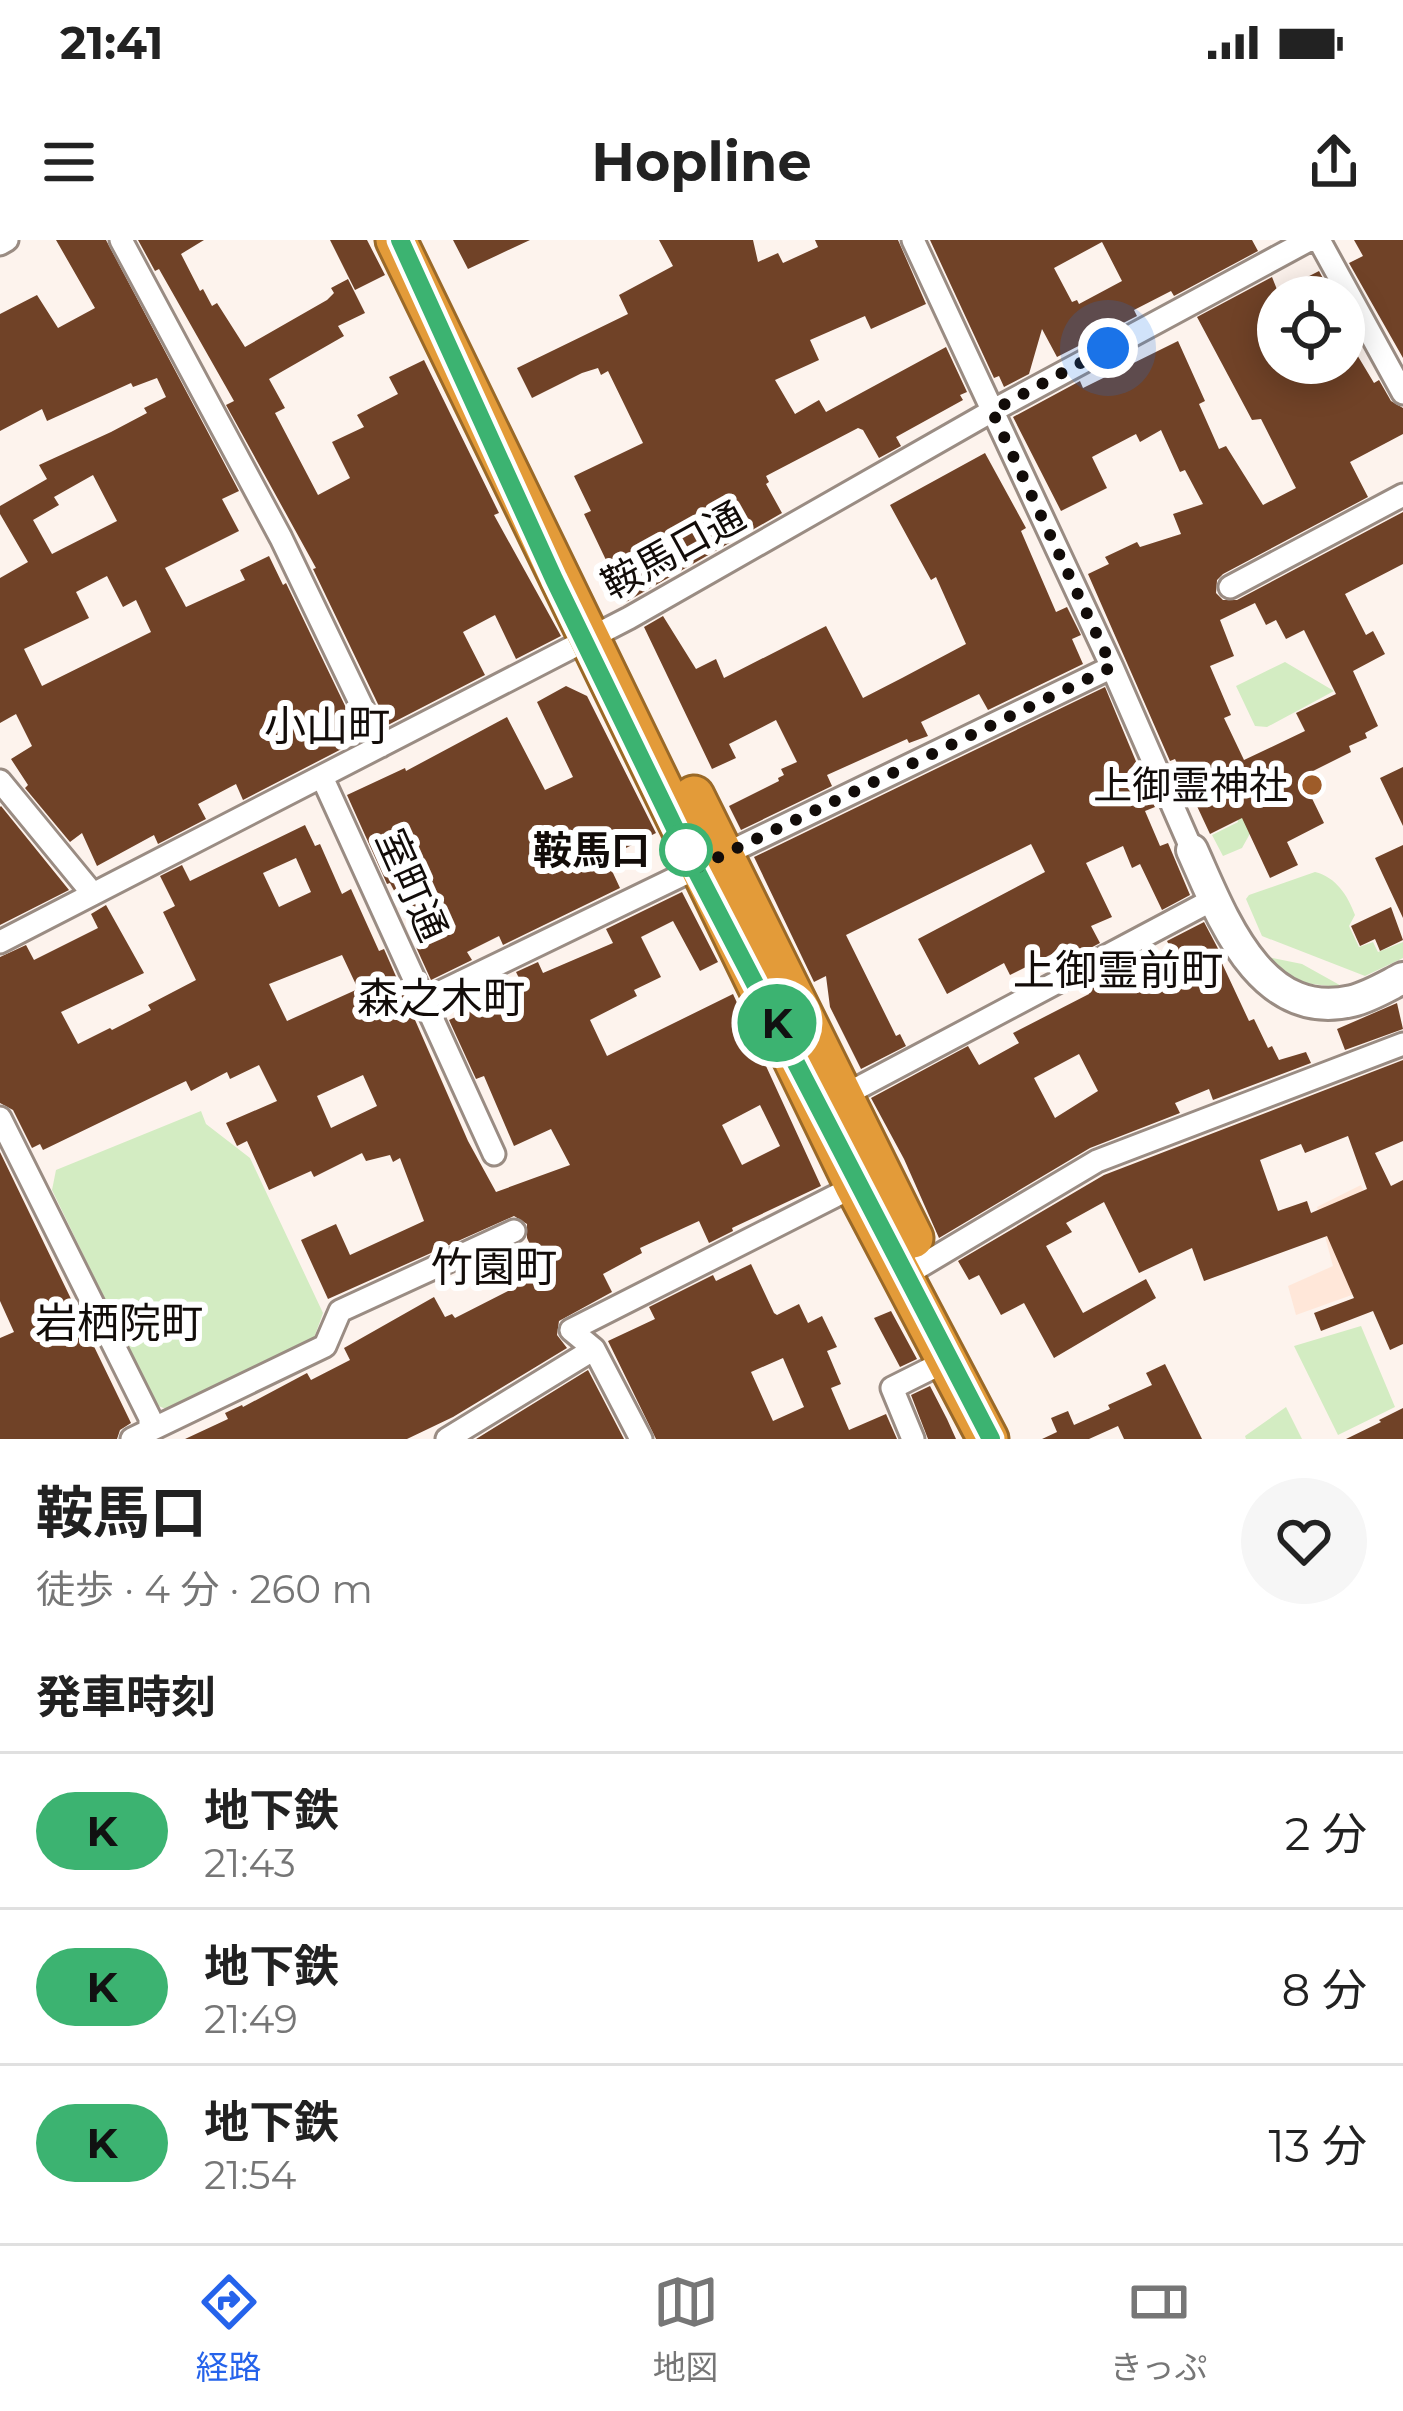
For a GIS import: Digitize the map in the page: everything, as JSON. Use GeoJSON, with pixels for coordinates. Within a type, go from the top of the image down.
{"type":"FeatureCollection","features":[{"type":"Feature","properties":{"kind":"highway"},"geometry":{"type":"LineString","coordinates":[[395,240],[600,631]]}},
{"type":"Feature","properties":{"kind":"highway"},"geometry":{"type":"LineString","coordinates":[[425,240],[600,631],[830,1103],[915,1270],[1016,1439]]}},
{"type":"Feature","properties":{"kind":"highway"},"geometry":{"type":"LineString","coordinates":[[830,1103],[855,1186],[915,1270],[948,1360],[988,1439]]}},
{"type":"Feature","properties":{"kind":"street"},"geometry":{"type":"LineString","coordinates":[[121,240],[281,538],[381,746]]}},
{"type":"Feature","properties":{"kind":"street"},"geometry":{"type":"LineString","coordinates":[[913,240],[1238,947],[1277,987],[1301,998],[1352,1002],[1401,986]]}},
{"type":"Feature","properties":{"kind":"street","name":"鞍馬口通"},"geometry":{"type":"LineString","coordinates":[[0,942],[600,631],[1270,249],[1309,240]]}},
{"type":"Feature","properties":{"kind":"street"},"geometry":{"type":"LineString","coordinates":[[1319,240],[1403,393]]}},
{"type":"Feature","properties":{"kind":"street"},"geometry":{"type":"LineString","coordinates":[[1230,587],[1403,495]]}},
{"type":"Feature","properties":{"kind":"street"},"geometry":{"type":"LineString","coordinates":[[424,1000],[1112,667]]}},
{"type":"Feature","properties":{"kind":"street","name":"室町通"},"geometry":{"type":"LineString","coordinates":[[322,777],[494,1154]]}},
{"type":"Feature","properties":{"kind":"street"},"geometry":{"type":"LineString","coordinates":[[0,781],[93,894]]}},
{"type":"Feature","properties":{"kind":"street"},"geometry":{"type":"LineString","coordinates":[[830,1103],[1214,899]]}},
{"type":"Feature","properties":{"kind":"street"},"geometry":{"type":"LineString","coordinates":[[915,1270],[1097,1161],[1403,1044]]}},
{"type":"Feature","properties":{"kind":"street"},"geometry":{"type":"LineString","coordinates":[[0,1118],[150,1418],[141,1435]]}},
{"type":"Feature","properties":{"kind":"street"},"geometry":{"type":"LineString","coordinates":[[641,1439],[594,1349],[571,1330],[855,1186]]}},
{"type":"Feature","properties":{"kind":"street"},"geometry":{"type":"LineString","coordinates":[[141,1435],[326,1346],[340,1311],[514,1231]]}},
{"type":"Feature","properties":{"kind":"street"},"geometry":{"type":"LineString","coordinates":[[447,1439],[594,1349]]}},
{"type":"Feature","properties":{"kind":"street"},"geometry":{"type":"LineString","coordinates":[[913,1439],[892,1388],[948,1360]]}},
{"type":"Feature","properties":{"kind":"shaded area"},"geometry":{"type":"Polygon","coordinates":[[[1361,1185],[1402,1277],[1296,1315],[1288,1286],[1333,1266],[1317,1207],[1361,1185]]]}},
{"type":"Feature","properties":{"kind":"green space"},"geometry":{"type":"Polygon","coordinates":[[[1285,662],[1334,691],[1267,727],[1255,726],[1236,686],[1285,662]]]}},
{"type":"Feature","properties":{"kind":"green space"},"geometry":{"type":"Polygon","coordinates":[[[1240,809],[1252,830],[1242,848],[1223,856],[1212,835],[1238,822],[1240,809]]]}},
{"type":"Feature","properties":{"kind":"green space"},"geometry":{"type":"Polygon","coordinates":[[[1315,872],[1335,883],[1349,901],[1355,915],[1349,926],[1359,947],[1373,942],[1378,952],[1403,942],[1403,958],[1365,976],[1262,936],[1246,899],[1249,895],[1315,872]]]}},
{"type":"Feature","properties":{"kind":"green space"},"geometry":{"type":"Polygon","coordinates":[[[1262,956],[1302,964],[1345,988],[1296,982],[1262,956]]]}},
{"type":"Feature","properties":{"kind":"green space"},"geometry":{"type":"Polygon","coordinates":[[[201,1111],[206,1124],[250,1158],[323,1313],[314,1338],[166,1409],[156,1405],[52,1190],[56,1170],[201,1111]]]}},
{"type":"Feature","properties":{"kind":"green space"},"geometry":{"type":"Polygon","coordinates":[[[1361,1326],[1395,1407],[1338,1435],[1294,1346],[1361,1326]]]}},
{"type":"Feature","properties":{"kind":"green space"},"geometry":{"type":"Polygon","coordinates":[[[1286,1407],[1302,1439],[1246,1439],[1245,1436],[1286,1407]]]}},
{"type":"Feature","properties":{"kind":"building"},"geometry":{"type":"Polygon","coordinates":[[[56,240],[106,240],[239,491],[222,499],[239,531],[165,568],[186,607],[245,580],[240,570],[269,556],[361,739],[243,800],[236,784],[198,804],[206,819],[158,844],[154,835],[97,866],[82,833],[70,842],[25,788],[28,785],[11,759],[32,746],[16,714],[0,723],[0,578],[28,562],[0,506],[47,479],[39,465],[147,413],[144,408],[166,397],[157,378],[133,387],[131,383],[47,421],[42,409],[0,431],[0,314],[37,295],[58,328],[95,308],[56,240]],[[93,475],[54,497],[59,505],[33,520],[52,554],[117,521],[93,475]],[[107,576],[76,592],[89,618],[24,649],[42,686],[151,632],[136,600],[123,607],[107,576]]]}},
{"type":"Feature","properties":{"kind":"building"},"geometry":{"type":"Polygon","coordinates":[[[138,240],[204,240],[181,254],[200,291],[212,306],[217,303],[245,347],[327,300],[334,293],[331,288],[348,279],[365,313],[338,326],[344,336],[269,379],[285,408],[275,413],[318,495],[350,478],[332,442],[364,427],[357,415],[398,394],[389,377],[424,360],[499,513],[494,515],[561,636],[516,659],[495,615],[463,632],[485,675],[388,725],[316,568],[226,405],[234,401],[138,240]]]}},
{"type":"Feature","properties":{"kind":"building"},"geometry":{"type":"Polygon","coordinates":[[[330,240],[367,240],[385,275],[355,290],[330,240]]]}},
{"type":"Feature","properties":{"kind":"building"},"geometry":{"type":"Polygon","coordinates":[[[453,240],[530,240],[468,269],[453,240]]]}},
{"type":"Feature","properties":{"kind":"building"},"geometry":{"type":"Polygon","coordinates":[[[659,240],[753,240],[758,262],[778,253],[783,263],[818,247],[815,240],[898,240],[926,304],[871,329],[865,316],[810,340],[819,360],[775,380],[795,414],[819,400],[826,412],[946,347],[967,392],[960,395],[963,400],[896,437],[901,446],[879,458],[858,428],[766,476],[782,513],[626,602],[584,514],[591,511],[574,476],[643,443],[608,371],[601,375],[598,368],[582,373],[532,398],[517,368],[628,314],[619,295],[673,266],[659,240]]]}},
{"type":"Feature","properties":{"kind":"building"},"geometry":{"type":"Polygon","coordinates":[[[930,240],[1252,240],[1258,251],[1174,296],[1171,291],[1134,310],[1137,316],[1057,357],[1042,329],[1029,374],[1004,387],[999,376],[994,378],[930,240]],[[1102,242],[1054,268],[1072,302],[1079,304],[1122,281],[1102,242]]]}},
{"type":"Feature","properties":{"kind":"building"},"geometry":{"type":"Polygon","coordinates":[[[1354,240],[1403,240],[1403,358],[1365,291],[1365,276],[1356,276],[1349,263],[1363,256],[1354,240]]]}},
{"type":"Feature","properties":{"kind":"building"},"geometry":{"type":"Polygon","coordinates":[[[1257,285],[1257,384],[1365,384],[1365,368],[1391,401],[1403,408],[1403,434],[1350,462],[1368,497],[1217,580],[1216,593],[1223,600],[1237,600],[1403,512],[1403,564],[1345,594],[1366,635],[1373,631],[1385,654],[1353,671],[1378,726],[1365,733],[1367,738],[1349,746],[1351,752],[1313,771],[1316,779],[1305,784],[1324,823],[1287,842],[1298,865],[1270,878],[1242,818],[1210,834],[1175,759],[1170,761],[1088,574],[1109,564],[1105,557],[1137,542],[1140,547],[1181,534],[1173,514],[1203,504],[1185,470],[1180,472],[1161,430],[1140,442],[1136,434],[1092,457],[1107,488],[1061,511],[1013,417],[1080,381],[1083,388],[1178,341],[1205,401],[1199,404],[1219,449],[1226,446],[1263,505],[1296,488],[1261,419],[1252,420],[1197,317],[1257,285]],[[1255,603],[1220,620],[1234,656],[1210,666],[1231,715],[1224,718],[1244,760],[1305,731],[1296,713],[1336,694],[1304,630],[1286,639],[1276,620],[1266,625],[1255,603]]]}},
{"type":"Feature","properties":{"kind":"building"},"geometry":{"type":"Polygon","coordinates":[[[985,453],[1026,528],[1021,531],[1056,612],[1067,607],[1081,635],[1072,639],[1083,664],[988,710],[979,694],[921,722],[928,736],[909,743],[907,739],[827,775],[832,786],[741,830],[729,806],[779,781],[784,775],[781,769],[797,762],[776,720],[729,744],[736,758],[712,769],[644,627],[663,616],[696,669],[716,659],[724,678],[826,626],[863,698],[966,644],[936,577],[931,580],[890,505],[985,453]]]}},
{"type":"Feature","properties":{"kind":"building"},"geometry":{"type":"Polygon","coordinates":[[[566,686],[587,696],[656,833],[606,858],[620,888],[503,945],[499,936],[467,952],[472,960],[431,980],[411,936],[417,934],[387,884],[347,795],[406,771],[507,717],[545,790],[573,777],[537,702],[566,686]]]}},
{"type":"Feature","properties":{"kind":"building"},"geometry":{"type":"Polygon","coordinates":[[[1105,687],[1155,807],[1145,811],[1160,846],[1168,843],[1190,895],[1162,910],[1140,864],[1132,868],[1123,846],[1086,863],[1112,917],[1091,926],[1100,943],[1073,957],[1068,946],[1010,975],[1004,963],[947,994],[918,939],[1045,872],[1031,844],[846,935],[896,1036],[900,1034],[906,1046],[861,1069],[830,1007],[826,976],[814,982],[754,857],[1105,687]]]}},
{"type":"Feature","properties":{"kind":"building"},"geometry":{"type":"Polygon","coordinates":[[[1403,767],[1403,826],[1380,778],[1403,767]]]}},
{"type":"Feature","properties":{"kind":"building"},"geometry":{"type":"Polygon","coordinates":[[[0,807],[69,890],[0,925],[0,807]]]}},
{"type":"Feature","properties":{"kind":"building"},"geometry":{"type":"Polygon","coordinates":[[[305,825],[315,846],[320,844],[342,894],[351,889],[379,951],[384,949],[468,1141],[496,1192],[570,1165],[551,1129],[514,1146],[484,1076],[476,1079],[449,1020],[523,986],[516,972],[538,962],[543,973],[613,943],[606,929],[682,892],[718,962],[700,971],[673,921],[641,937],[661,977],[634,990],[637,996],[590,1020],[607,1056],[733,994],[821,1186],[709,1243],[699,1221],[640,1248],[642,1253],[603,1274],[612,1292],[559,1321],[557,1335],[567,1348],[453,1417],[407,1439],[185,1439],[228,1419],[225,1413],[307,1373],[311,1380],[350,1360],[344,1348],[434,1297],[445,1317],[452,1314],[455,1318],[543,1273],[527,1238],[527,1224],[514,1216],[328,1299],[301,1240],[336,1224],[350,1255],[424,1221],[400,1158],[393,1162],[390,1155],[366,1161],[362,1153],[314,1177],[311,1171],[269,1190],[247,1141],[237,1146],[226,1123],[277,1101],[259,1065],[230,1079],[227,1072],[191,1091],[186,1081],[43,1150],[40,1144],[32,1148],[13,1110],[0,1103],[0,957],[26,945],[34,960],[98,928],[91,914],[106,905],[144,973],[61,1012],[78,1044],[151,1010],[148,1005],[196,980],[163,912],[175,906],[160,876],[182,865],[190,881],[305,825]],[[296,858],[263,873],[279,907],[311,892],[296,858]],[[342,955],[269,984],[287,1021],[358,989],[342,955]],[[363,1075],[317,1096],[331,1128],[377,1106],[363,1075]],[[760,1105],[722,1125],[742,1165],[780,1146],[760,1105]]]}},
{"type":"Feature","properties":{"kind":"building"},"geometry":{"type":"Polygon","coordinates":[[[1403,845],[1403,918],[1375,858],[1403,845]]]}},
{"type":"Feature","properties":{"kind":"building"},"geometry":{"type":"Polygon","coordinates":[[[1391,907],[1403,940],[1380,951],[1375,939],[1360,946],[1351,926],[1391,907]]]}},
{"type":"Feature","properties":{"kind":"building"},"geometry":{"type":"Polygon","coordinates":[[[1204,922],[1249,1021],[1254,1019],[1268,1048],[1272,1046],[1279,1060],[1306,1052],[1311,1063],[1213,1100],[1209,1089],[1175,1103],[1180,1113],[1090,1148],[939,1238],[871,1098],[968,1046],[979,1065],[1019,1043],[1013,1033],[1089,994],[1086,984],[1170,947],[1167,941],[1204,922]],[[1079,1054],[1034,1078],[1055,1118],[1098,1091],[1079,1054]]]}},
{"type":"Feature","properties":{"kind":"building"},"geometry":{"type":"Polygon","coordinates":[[[1397,1003],[1403,1029],[1345,1050],[1337,1029],[1397,1003]]]}},
{"type":"Feature","properties":{"kind":"building"},"geometry":{"type":"Polygon","coordinates":[[[1403,1060],[1403,1141],[1375,1153],[1391,1186],[1403,1180],[1403,1344],[1390,1350],[1373,1311],[1321,1331],[1314,1313],[1354,1298],[1327,1236],[1204,1281],[1192,1248],[1139,1273],[1104,1202],[1066,1223],[1072,1232],[1046,1246],[1083,1313],[1146,1279],[1156,1298],[1054,1358],[1024,1303],[1001,1315],[979,1275],[969,1280],[958,1261],[1104,1175],[1403,1060]],[[1348,1136],[1305,1153],[1301,1144],[1260,1160],[1278,1211],[1307,1201],[1311,1213],[1367,1189],[1348,1136]]]}},
{"type":"Feature","properties":{"kind":"building"},"geometry":{"type":"Polygon","coordinates":[[[0,1152],[131,1423],[120,1430],[117,1439],[0,1439],[0,1338],[14,1332],[0,1301],[0,1152]]]}},
{"type":"Feature","properties":{"kind":"building"},"geometry":{"type":"Polygon","coordinates":[[[751,1264],[774,1313],[799,1304],[808,1323],[822,1316],[837,1347],[827,1351],[841,1384],[831,1388],[849,1430],[886,1414],[897,1439],[656,1439],[608,1341],[655,1319],[649,1307],[713,1275],[716,1281],[751,1264]],[[783,1358],[751,1372],[773,1421],[804,1407],[783,1358]]]}},
{"type":"Feature","properties":{"kind":"building"},"geometry":{"type":"Polygon","coordinates":[[[891,1311],[917,1359],[900,1367],[874,1318],[891,1311]]]}},
{"type":"Feature","properties":{"kind":"building"},"geometry":{"type":"Polygon","coordinates":[[[1165,1364],[1202,1439],[1124,1439],[1118,1426],[1089,1439],[1042,1439],[1057,1432],[1051,1418],[1068,1411],[1074,1425],[1110,1409],[1108,1405],[1152,1385],[1146,1373],[1165,1364]]]}},
{"type":"Feature","properties":{"kind":"building"},"geometry":{"type":"Polygon","coordinates":[[[588,1370],[624,1439],[476,1439],[588,1370]]]}},
{"type":"Feature","properties":{"kind":"building"},"geometry":{"type":"Polygon","coordinates":[[[930,1386],[956,1439],[928,1439],[911,1395],[930,1386]]]}},
{"type":"Feature","properties":{"kind":"building"},"geometry":{"type":"Polygon","coordinates":[[[1403,1408],[1403,1439],[1346,1439],[1381,1422],[1403,1408]]]}},
{"type":"Feature","properties":{"kind":"metro line","name":"K"},"geometry":{"type":"LineString","coordinates":[[400,240],[554,579],[684,847],[991,1439]]}},
{"type":"Feature","properties":{"kind":"place","name":"上御霊神社"},"geometry":{"type":"Point","coordinates":[1312,785]}},
{"type":"Feature","properties":{"kind":"place","name":"鞍馬口"},"geometry":{"type":"Point","coordinates":[686,850]}},
{"type":"Feature","properties":{"kind":"district","name":"小山町"},"geometry":{"type":"Point","coordinates":[327,726]}},
{"type":"Feature","properties":{"kind":"district","name":"上御霊前町"},"geometry":{"type":"Point","coordinates":[1118,970]}},
{"type":"Feature","properties":{"kind":"district","name":"森之木町"},"geometry":{"type":"Point","coordinates":[441,998]}},
{"type":"Feature","properties":{"kind":"district","name":"竹園町"},"geometry":{"type":"Point","coordinates":[494,1267]}},
{"type":"Feature","properties":{"kind":"district","name":"岩栖院町"},"geometry":{"type":"Point","coordinates":[119,1323]}},
{"type":"Feature","properties":{"kind":"route"},"geometry":{"type":"LineString","coordinates":[[686,850],[698,867],[1112,667],[992,411],[1108,348]]}}]}
